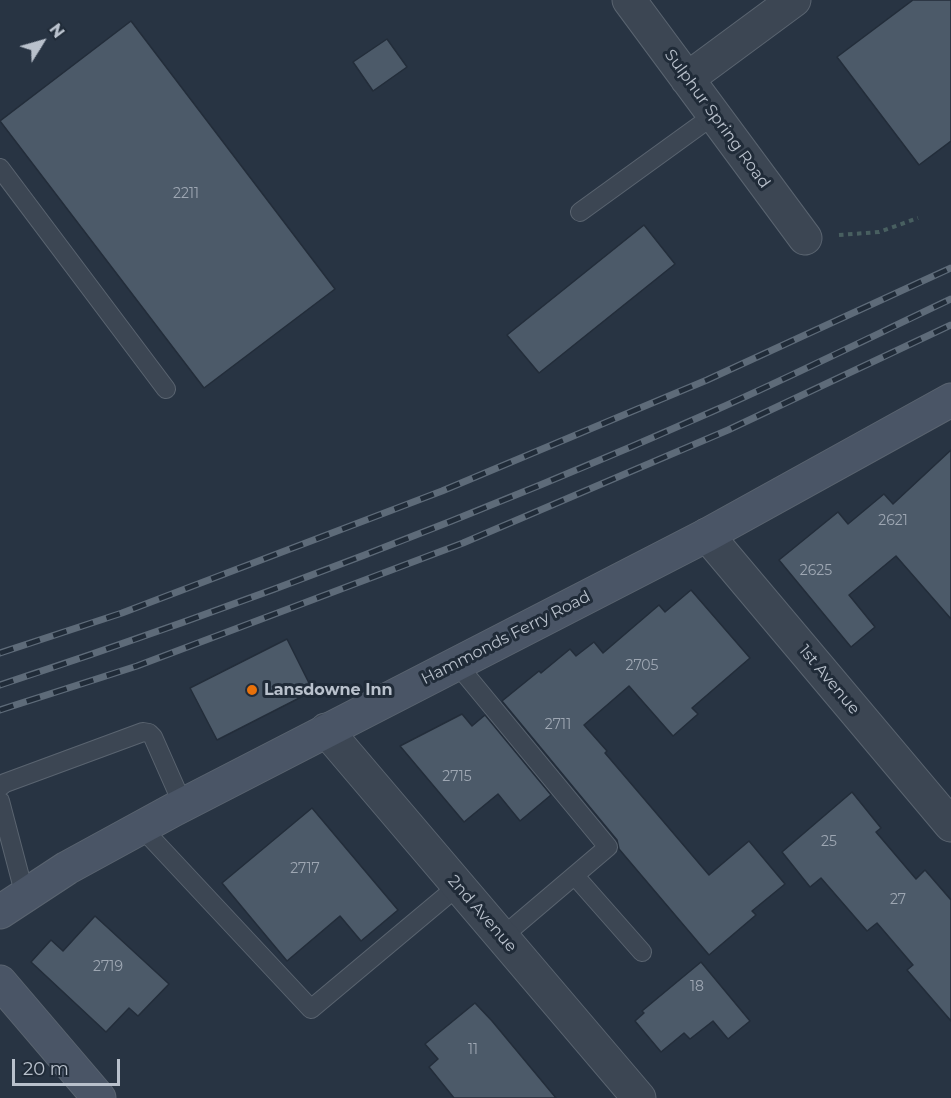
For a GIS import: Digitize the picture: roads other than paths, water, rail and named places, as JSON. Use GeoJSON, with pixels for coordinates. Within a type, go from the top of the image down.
{"type":"FeatureCollection","features":[{"type":"Feature","properties":{"kind":"street","name":"Sulphur Spring Road"},"geometry":{"type":"LineString","coordinates":[[630,0],[806,238]]}},
{"type":"Feature","properties":{"kind":"street"},"geometry":{"type":"LineString","coordinates":[[687,79],[794,0]]}},
{"type":"Feature","properties":{"kind":"street","name":"Hammonds Ferry Road"},"geometry":{"type":"LineString","coordinates":[[12,904],[67,868],[141,827],[707,535],[951,400]]}},
{"type":"Feature","properties":{"kind":"street","name":"1st Avenue"},"geometry":{"type":"LineString","coordinates":[[707,535],[951,825]]}},
{"type":"Feature","properties":{"kind":"street","name":"2nd Avenue"},"geometry":{"type":"LineString","coordinates":[[326,730],[639,1098]]}},
{"type":"Feature","properties":{"kind":"street"},"geometry":{"type":"LineString","coordinates":[[0,982],[99,1098]]}},
{"type":"Feature","properties":{"kind":"lane"},"geometry":{"type":"LineString","coordinates":[[580,212],[714,115]]}},
{"type":"Feature","properties":{"kind":"lane"},"geometry":{"type":"LineString","coordinates":[[0,168],[166,389]]}},
{"type":"Feature","properties":{"kind":"lane"},"geometry":{"type":"LineString","coordinates":[[456,663],[608,847],[502,937]]}},
{"type":"Feature","properties":{"kind":"lane"},"geometry":{"type":"LineString","coordinates":[[0,787],[5,783],[143,732],[153,737],[183,805]]}},
{"type":"Feature","properties":{"kind":"lane"},"geometry":{"type":"LineString","coordinates":[[0,801],[12,904]]}},
{"type":"Feature","properties":{"kind":"lane"},"geometry":{"type":"LineString","coordinates":[[141,827],[311,1009],[458,886]]}},
{"type":"Feature","properties":{"kind":"lane"},"geometry":{"type":"LineString","coordinates":[[575,876],[642,952]]}},
{"type":"Feature","properties":{"kind":"railway"},"geometry":{"type":"LineString","coordinates":[[0,653],[122,613],[442,491],[707,380],[951,268]]}},
{"type":"Feature","properties":{"kind":"railway"},"geometry":{"type":"LineString","coordinates":[[0,685],[272,590],[541,485],[718,409],[951,299]]}},
{"type":"Feature","properties":{"kind":"railway"},"geometry":{"type":"LineString","coordinates":[[0,710],[137,666],[463,543],[728,430],[951,325]]}},
{"type":"Feature","properties":{"kind":"place","name":"Lansdowne Inn"},"geometry":{"type":"Point","coordinates":[252,690]}}]}
